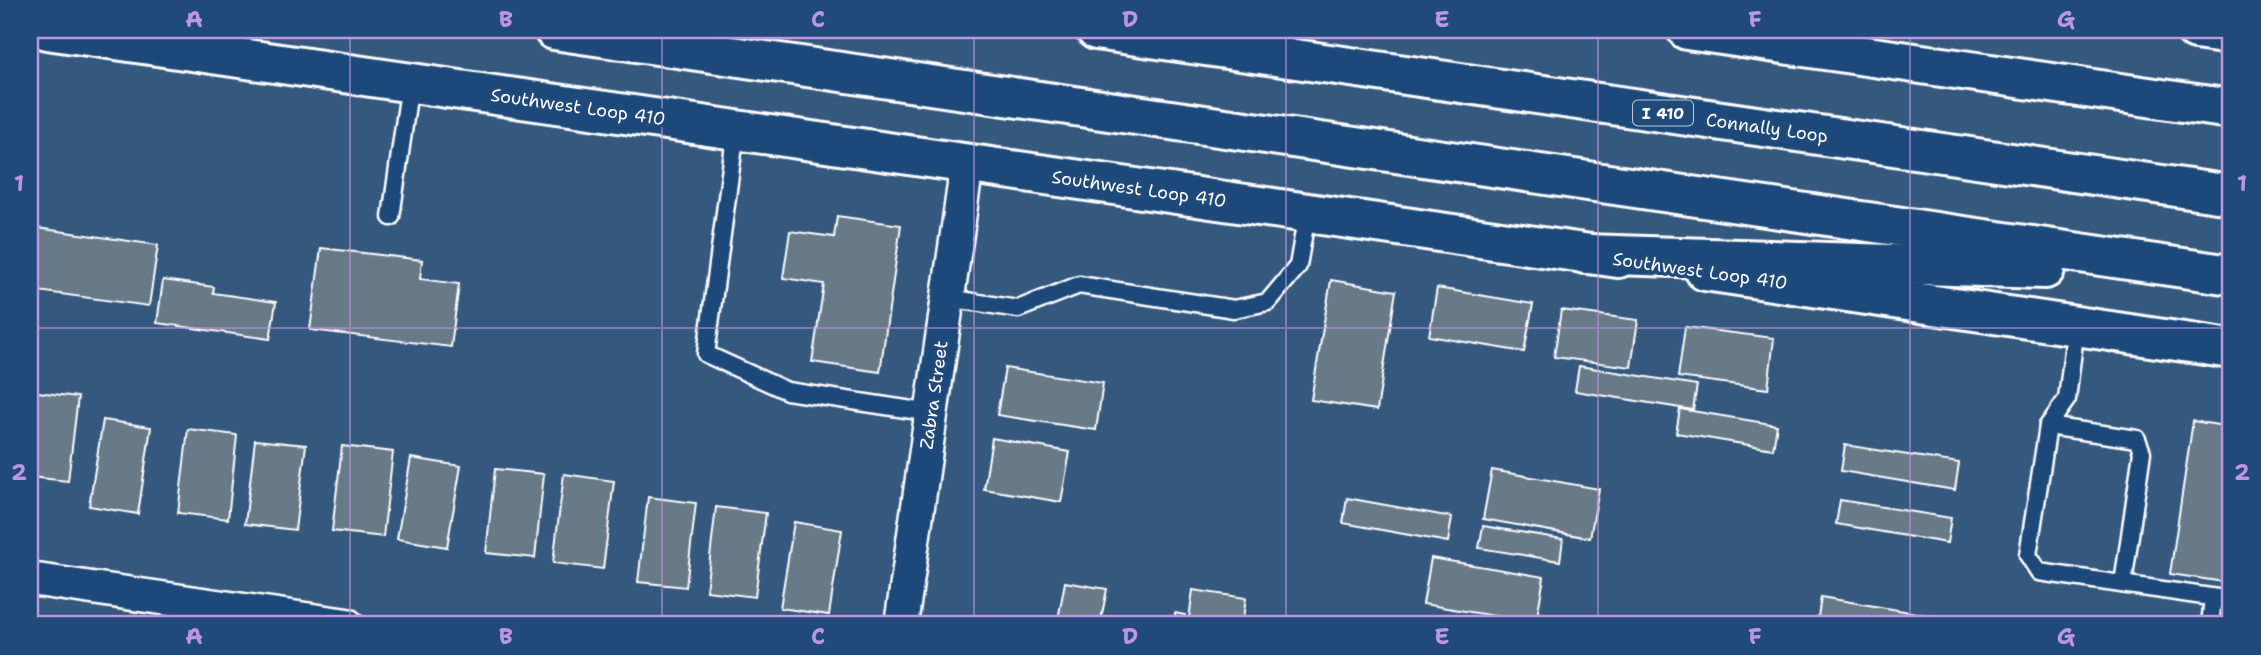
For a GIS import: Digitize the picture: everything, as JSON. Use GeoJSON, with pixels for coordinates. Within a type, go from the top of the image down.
{"type":"FeatureCollection","features":[{"type":"Feature","properties":{"kind":"main road","name":"Southwest Loop 410"},"geometry":{"type":"LineString","coordinates":[[47,30],[2231,348]]}},
{"type":"Feature","properties":{"kind":"main road"},"geometry":{"type":"LineString","coordinates":[[554,30],[2231,275]]}},
{"type":"Feature","properties":{"kind":"main road","name":"Connally Loop"},"geometry":{"type":"LineString","coordinates":[[1096,30],[2231,195]]}},
{"type":"Feature","properties":{"kind":"main road"},"geometry":{"type":"LineString","coordinates":[[1687,30],[2231,109]]}},
{"type":"Feature","properties":{"kind":"main road"},"geometry":{"type":"LineString","coordinates":[[2196,30],[2231,35]]}},
{"type":"Feature","properties":{"kind":"main road"},"geometry":{"type":"LineString","coordinates":[[1585,254],[2231,275]]}},
{"type":"Feature","properties":{"kind":"street","name":"Zabra Street"},"geometry":{"type":"LineString","coordinates":[[901,625],[967,164]]}},
{"type":"Feature","properties":{"kind":"street"},"geometry":{"type":"LineString","coordinates":[[30,579],[283,621],[347,625]]}},
{"type":"Feature","properties":{"kind":"lane"},"geometry":{"type":"LineString","coordinates":[[391,217],[410,83]]}},
{"type":"Feature","properties":{"kind":"lane"},"geometry":{"type":"LineString","coordinates":[[736,130],[706,354],[787,390],[932,413]]}},
{"type":"Feature","properties":{"kind":"lane"},"geometry":{"type":"LineString","coordinates":[[948,298],[1018,309],[1079,285],[1234,309],[1268,302],[1298,266],[1307,214]]}},
{"type":"Feature","properties":{"kind":"lane"},"geometry":{"type":"LineString","coordinates":[[2076,326],[2067,399],[2048,426],[2028,555],[2039,572],[2231,600]]}},
{"type":"Feature","properties":{"kind":"lane"},"geometry":{"type":"LineString","coordinates":[[2048,426],[2137,439],[2142,452],[2123,584]]}},
{"type":"Feature","properties":{"kind":"lane"},"geometry":{"type":"LineString","coordinates":[[2210,625],[2213,598]]}},
{"type":"Feature","properties":{"kind":"building"},"geometry":{"type":"Polygon","coordinates":[[[837,216],[901,225],[880,372],[812,362],[824,284],[783,278],[790,231],[834,237],[837,216]]]}},
{"type":"Feature","properties":{"kind":"building"},"geometry":{"type":"Polygon","coordinates":[[[30,227],[158,245],[149,306],[30,290],[30,227]]]}},
{"type":"Feature","properties":{"kind":"building"},"geometry":{"type":"Polygon","coordinates":[[[321,248],[422,260],[420,279],[459,284],[451,347],[310,330],[321,248]]]}},
{"type":"Feature","properties":{"kind":"building"},"geometry":{"type":"Polygon","coordinates":[[[163,280],[214,287],[213,293],[276,302],[270,339],[157,323],[163,280]]]}},
{"type":"Feature","properties":{"kind":"building"},"geometry":{"type":"Polygon","coordinates":[[[1331,280],[1396,291],[1377,410],[1311,400],[1331,280]]]}},
{"type":"Feature","properties":{"kind":"building"},"geometry":{"type":"Polygon","coordinates":[[[1437,288],[1533,304],[1524,352],[1429,336],[1437,288]]]}},
{"type":"Feature","properties":{"kind":"building"},"geometry":{"type":"Polygon","coordinates":[[[1561,310],[1638,320],[1631,367],[1554,357],[1561,310]]]}},
{"type":"Feature","properties":{"kind":"building"},"geometry":{"type":"Polygon","coordinates":[[[1685,327],[1774,338],[1768,389],[1678,377],[1685,327]]]}},
{"type":"Feature","properties":{"kind":"building"},"geometry":{"type":"Polygon","coordinates":[[[1579,366],[1697,385],[1693,410],[1575,391],[1579,366]]]}},
{"type":"Feature","properties":{"kind":"building"},"geometry":{"type":"Polygon","coordinates":[[[1005,368],[1103,383],[1096,430],[997,415],[1005,368]]]}},
{"type":"Feature","properties":{"kind":"building"},"geometry":{"type":"Polygon","coordinates":[[[30,391],[78,397],[68,481],[30,477],[30,391]]]}},
{"type":"Feature","properties":{"kind":"building"},"geometry":{"type":"Polygon","coordinates":[[[1680,409],[1777,425],[1773,449],[1676,433],[1680,409]]]}},
{"type":"Feature","properties":{"kind":"building"},"geometry":{"type":"Polygon","coordinates":[[[103,420],[151,427],[138,514],[89,506],[103,420]]]}},
{"type":"Feature","properties":{"kind":"building"},"geometry":{"type":"Polygon","coordinates":[[[2193,421],[2231,427],[2231,583],[2170,574],[2193,421]]]}},
{"type":"Feature","properties":{"kind":"building"},"geometry":{"type":"Polygon","coordinates":[[[188,429],[237,435],[228,519],[178,513],[188,429]]]}},
{"type":"Feature","properties":{"kind":"building"},"geometry":{"type":"Polygon","coordinates":[[[992,438],[1070,452],[1061,502],[984,489],[992,438]]]}},
{"type":"Feature","properties":{"kind":"building"},"geometry":{"type":"Polygon","coordinates":[[[255,440],[306,445],[295,530],[245,524],[255,440]]]}},
{"type":"Feature","properties":{"kind":"building"},"geometry":{"type":"Polygon","coordinates":[[[1845,445],[1959,463],[1955,490],[1841,471],[1845,445]]]}},
{"type":"Feature","properties":{"kind":"building"},"geometry":{"type":"Polygon","coordinates":[[[342,446],[393,452],[383,537],[332,531],[342,446]]]}},
{"type":"Feature","properties":{"kind":"building"},"geometry":{"type":"Polygon","coordinates":[[[411,458],[461,466],[447,547],[397,539],[411,458]]]}},
{"type":"Feature","properties":{"kind":"building"},"geometry":{"type":"Polygon","coordinates":[[[495,469],[544,474],[535,558],[486,553],[495,469]]]}},
{"type":"Feature","properties":{"kind":"building"},"geometry":{"type":"Polygon","coordinates":[[[1492,470],[1599,489],[1590,538],[1483,519],[1492,470]]]}},
{"type":"Feature","properties":{"kind":"building"},"geometry":{"type":"Polygon","coordinates":[[[564,474],[614,481],[603,569],[553,563],[564,474]]]}},
{"type":"Feature","properties":{"kind":"building"},"geometry":{"type":"Polygon","coordinates":[[[648,497],[696,503],[686,587],[638,582],[648,497]]]}},
{"type":"Feature","properties":{"kind":"building"},"geometry":{"type":"Polygon","coordinates":[[[1347,498],[1452,517],[1448,542],[1343,523],[1347,498]]]}},
{"type":"Feature","properties":{"kind":"building"},"geometry":{"type":"Polygon","coordinates":[[[1840,500],[1951,518],[1947,543],[1836,524],[1840,500]]]}},
{"type":"Feature","properties":{"kind":"building"},"geometry":{"type":"Polygon","coordinates":[[[716,507],[766,513],[755,597],[706,591],[716,507]]]}},
{"type":"Feature","properties":{"kind":"building"},"geometry":{"type":"Polygon","coordinates":[[[794,522],[842,530],[829,615],[780,608],[794,522]]]}},
{"type":"Feature","properties":{"kind":"building"},"geometry":{"type":"Polygon","coordinates":[[[1483,526],[1563,539],[1560,561],[1479,548],[1483,526]]]}},
{"type":"Feature","properties":{"kind":"building"},"geometry":{"type":"Polygon","coordinates":[[[1431,558],[1544,577],[1536,623],[1423,604],[1431,558]]]}},
{"type":"Feature","properties":{"kind":"building"},"geometry":{"type":"Polygon","coordinates":[[[1065,582],[1107,589],[1100,625],[1057,625],[1065,582]]]}},
{"type":"Feature","properties":{"kind":"building"},"geometry":{"type":"Polygon","coordinates":[[[1193,590],[1246,598],[1242,625],[1188,625],[1193,590]]]}},
{"type":"Feature","properties":{"kind":"building"},"geometry":{"type":"Polygon","coordinates":[[[1821,597],[1934,616],[1932,625],[1817,624],[1821,597]]]}},
{"type":"Feature","properties":{"kind":"building"},"geometry":{"type":"Polygon","coordinates":[[[1175,613],[1185,615],[1184,625],[1131,625],[1133,615],[1174,623],[1175,613]]]}}]}
